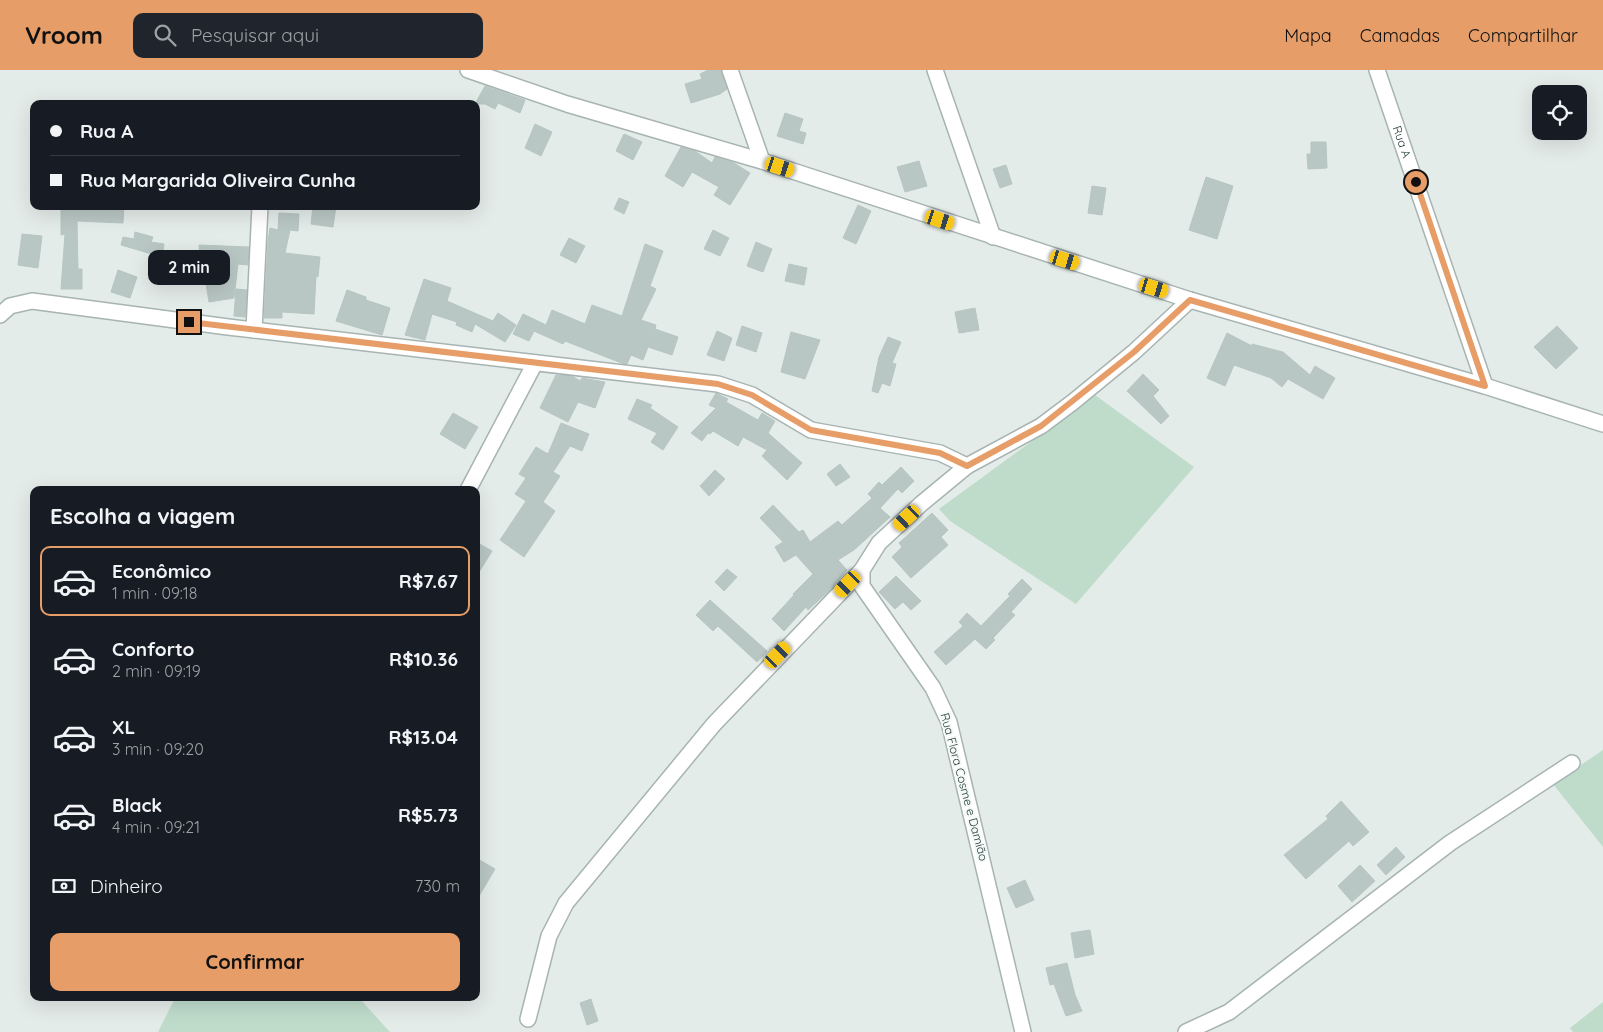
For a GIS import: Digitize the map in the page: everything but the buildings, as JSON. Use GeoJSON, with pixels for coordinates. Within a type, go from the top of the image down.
{"type":"FeatureCollection","features":[{"type":"Feature","properties":{"kind":"street"},"geometry":{"type":"LineString","coordinates":[[468,70],[567,104],[762,161],[993,238],[1190,300],[1485,386],[1603,424]]}},
{"type":"Feature","properties":{"kind":"street"},"geometry":{"type":"LineString","coordinates":[[730,70],[762,161]]}},
{"type":"Feature","properties":{"kind":"street"},"geometry":{"type":"LineString","coordinates":[[935,70],[993,238]]}},
{"type":"Feature","properties":{"kind":"street","name":"Rua A"},"geometry":{"type":"LineString","coordinates":[[1377,70],[1485,386]]}},
{"type":"Feature","properties":{"kind":"street"},"geometry":{"type":"LineString","coordinates":[[254,330],[260,210]]}},
{"type":"Feature","properties":{"kind":"street"},"geometry":{"type":"LineString","coordinates":[[528,1019],[549,936],[566,903],[714,724],[862,570],[879,543],[967,466],[1041,426],[1134,352],[1190,300]]}},
{"type":"Feature","properties":{"kind":"street"},"geometry":{"type":"LineString","coordinates":[[0,315],[10,306],[32,301],[254,330],[718,384],[752,395],[811,430],[940,453],[967,466]]}},
{"type":"Feature","properties":{"kind":"street"},"geometry":{"type":"LineString","coordinates":[[470,486],[535,363]]}},
{"type":"Feature","properties":{"kind":"street","name":"Rua Flora Cosme e Damião"},"geometry":{"type":"LineString","coordinates":[[862,570],[862,586],[932,688],[949,722],[1024,1032]]}},
{"type":"Feature","properties":{"kind":"street"},"geometry":{"type":"LineString","coordinates":[[1186,1032],[1229,1012],[1450,843],[1572,763]]}},
{"type":"Feature","properties":{"kind":"green space"},"geometry":{"type":"Polygon","coordinates":[[[1095,395],[1194,467],[1076,604],[950,521],[939,509],[1095,395]]]}},
{"type":"Feature","properties":{"kind":"green space"},"geometry":{"type":"Polygon","coordinates":[[[1603,750],[1603,847],[1553,784],[1603,750]]]}},
{"type":"Feature","properties":{"kind":"green space"},"geometry":{"type":"Polygon","coordinates":[[[174,1001],[362,1001],[390,1032],[158,1032],[174,1001]]]}},
{"type":"Feature","properties":{"kind":"green space"},"geometry":{"type":"Polygon","coordinates":[[[1603,1002],[1603,1032],[1573,1032],[1570,1028],[1603,1002]]]}},
{"type":"Feature","properties":{"kind":"route"},"geometry":{"type":"LineString","coordinates":[[189,322],[718,384],[752,395],[797,424],[811,430],[940,453],[967,466],[1041,426],[1134,352],[1190,300],[1485,386],[1416,182]]}}]}
